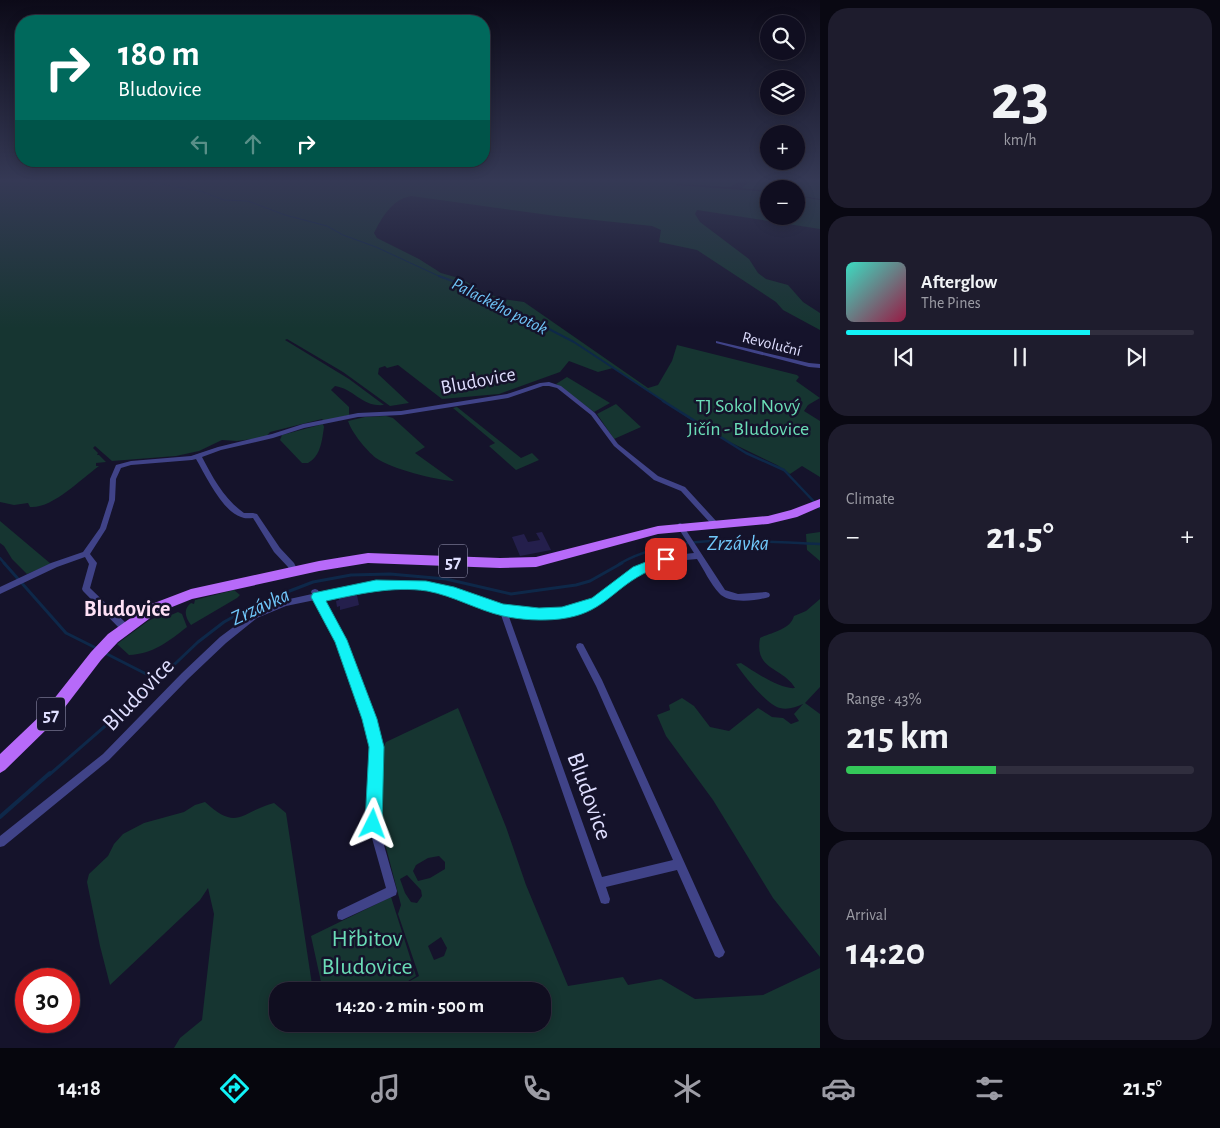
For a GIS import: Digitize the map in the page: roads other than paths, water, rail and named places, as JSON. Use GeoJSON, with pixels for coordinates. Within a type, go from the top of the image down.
{"type":"FeatureCollection","features":[{"type":"Feature","properties":{"kind":"main road","name":"57"},"geometry":{"type":"LineString","coordinates":[[0,765],[47,719],[100,652],[125,628],[153,610],[180,598],[215,588],[294,571],[368,558],[529,563],[640,534],[683,531],[715,524],[776,519],[818,504]]}},
{"type":"Feature","properties":{"kind":"street","name":"Revoluční"},"geometry":{"type":"LineString","coordinates":[[718,342],[808,365],[820,366]]}},
{"type":"Feature","properties":{"kind":"street","name":"Bludovice"},"geometry":{"type":"LineString","coordinates":[[86,554],[103,529],[112,500],[113,479],[118,467],[131,463],[164,462],[198,456],[241,442],[274,436],[303,426],[358,415],[402,413],[508,396],[542,384],[559,387],[593,414],[616,445],[656,478],[683,489],[715,524]]}},
{"type":"Feature","properties":{"kind":"street"},"geometry":{"type":"LineString","coordinates":[[198,456],[213,482],[229,504],[242,515],[252,514],[255,516],[294,571]]}},
{"type":"Feature","properties":{"kind":"street"},"geometry":{"type":"LineString","coordinates":[[683,531],[724,594],[747,598],[766,595]]}},
{"type":"Feature","properties":{"kind":"street","name":"Bludovice"},"geometry":{"type":"LineString","coordinates":[[0,842],[106,757],[185,676],[224,640],[254,616],[285,603],[316,595],[376,585],[426,586],[454,592],[503,610],[539,614],[562,613],[582,608],[603,598],[637,571],[651,564],[696,553]]}},
{"type":"Feature","properties":{"kind":"street"},"geometry":{"type":"LineString","coordinates":[[0,591],[54,565],[86,554],[93,563],[86,589],[125,628]]}},
{"type":"Feature","properties":{"kind":"street"},"geometry":{"type":"LineString","coordinates":[[316,595],[340,640],[370,719],[377,747],[373,824],[392,891],[342,915]]}},
{"type":"Feature","properties":{"kind":"street","name":"Bludovice"},"geometry":{"type":"LineString","coordinates":[[503,610],[605,899]]}},
{"type":"Feature","properties":{"kind":"street"},"geometry":{"type":"LineString","coordinates":[[580,647],[600,683],[719,952]]}},
{"type":"Feature","properties":{"kind":"street"},"geometry":{"type":"LineString","coordinates":[[599,883],[680,864]]}},
{"type":"Feature","properties":{"kind":"waterway","name":"Palackého potok"},"geometry":{"type":"LineString","coordinates":[[334,230],[443,278]]}},
{"type":"Feature","properties":{"kind":"waterway","name":"Palackého potok"},"geometry":{"type":"LineString","coordinates":[[439,276],[469,287],[511,314],[543,326],[574,342],[665,402]]}},
{"type":"Feature","properties":{"kind":"waterway","name":"Palackého potok"},"geometry":{"type":"LineString","coordinates":[[663,401],[746,453],[784,470],[820,508]]}},
{"type":"Feature","properties":{"kind":"waterway","name":"Zrzávka"},"geometry":{"type":"LineString","coordinates":[[619,564],[641,554],[691,543],[744,541],[820,544]]}},
{"type":"Feature","properties":{"kind":"waterway"},"geometry":{"type":"LineString","coordinates":[[0,558],[5,564]]}},
{"type":"Feature","properties":{"kind":"waterway"},"geometry":{"type":"LineString","coordinates":[[4,563],[66,633],[96,648]]}},
{"type":"Feature","properties":{"kind":"waterway","name":"Zrzávka"},"geometry":{"type":"LineString","coordinates":[[158,680],[198,642],[224,622],[256,604],[313,582],[351,575],[390,574],[446,579],[511,594],[576,585],[590,581],[622,563]]}},
{"type":"Feature","properties":{"kind":"waterway"},"geometry":{"type":"LineString","coordinates":[[105,653],[158,680]]}},
{"type":"Feature","properties":{"kind":"waterway","name":"Zrzávka"},"geometry":{"type":"LineString","coordinates":[[49,775],[158,680]]}},
{"type":"Feature","properties":{"kind":"waterway","name":"Zrzávka"},"geometry":{"type":"LineString","coordinates":[[0,817],[50,773]]}},
{"type":"Feature","properties":{"kind":"district","name":"Bludovice"},"geometry":{"type":"Point","coordinates":[127,608]}},
{"type":"Feature","properties":{"kind":"park label","name":"TJ Sokol Nový Jičín - Bludovice"},"geometry":{"type":"Point","coordinates":[748,416]}},
{"type":"Feature","properties":{"kind":"park label","name":"Hřbitov Bludovice"},"geometry":{"type":"Point","coordinates":[367,952]}}]}
